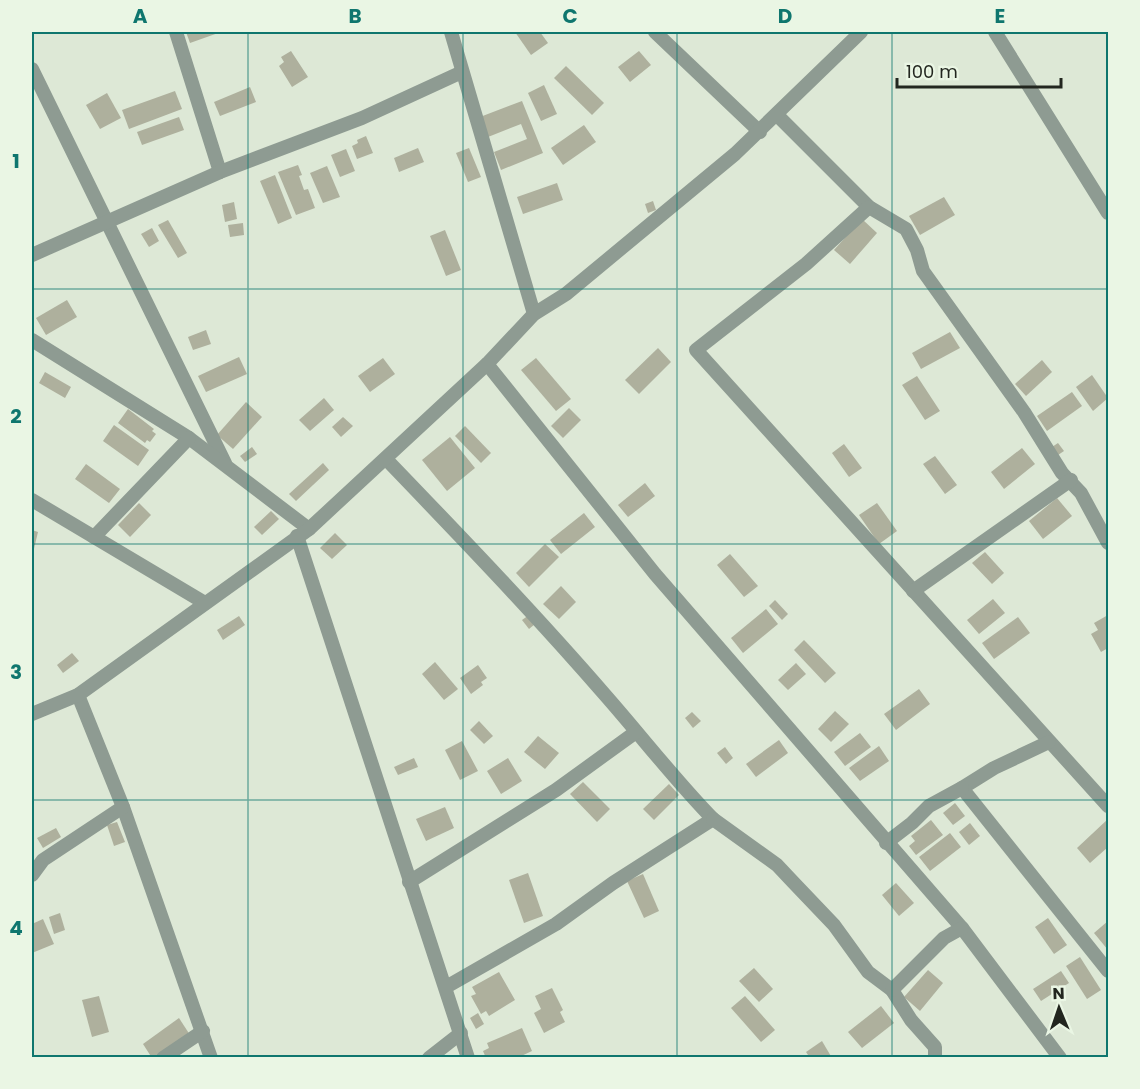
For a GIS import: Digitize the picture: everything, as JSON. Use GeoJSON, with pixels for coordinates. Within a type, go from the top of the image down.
{"type":"FeatureCollection","features":[{"type":"Feature","properties":{"kind":"street"},"geometry":{"type":"LineString","coordinates":[[176,32],[220,172]]}},
{"type":"Feature","properties":{"kind":"street"},"geometry":{"type":"LineString","coordinates":[[451,32],[534,314]]}},
{"type":"Feature","properties":{"kind":"street"},"geometry":{"type":"LineString","coordinates":[[655,32],[760,132]]}},
{"type":"Feature","properties":{"kind":"street"},"geometry":{"type":"LineString","coordinates":[[32,714],[78,695],[309,529],[487,363],[534,314],[566,294],[760,132],[861,32]]}},
{"type":"Feature","properties":{"kind":"street"},"geometry":{"type":"LineString","coordinates":[[995,32],[1108,213]]}},
{"type":"Feature","properties":{"kind":"street"},"geometry":{"type":"LineString","coordinates":[[32,69],[225,463]]}},
{"type":"Feature","properties":{"kind":"street"},"geometry":{"type":"LineString","coordinates":[[32,255],[220,172],[362,118],[462,72]]}},
{"type":"Feature","properties":{"kind":"street"},"geometry":{"type":"LineString","coordinates":[[777,115],[869,207],[906,229],[917,250],[923,271],[1024,412],[1062,473],[1082,493],[1108,543]]}},
{"type":"Feature","properties":{"kind":"street"},"geometry":{"type":"LineString","coordinates":[[869,207],[806,264],[696,350],[1108,806]]}},
{"type":"Feature","properties":{"kind":"street"},"geometry":{"type":"LineString","coordinates":[[32,340],[189,438],[225,463],[309,529]]}},
{"type":"Feature","properties":{"kind":"street"},"geometry":{"type":"LineString","coordinates":[[487,363],[655,574],[962,928],[1060,1058]]}},
{"type":"Feature","properties":{"kind":"street"},"geometry":{"type":"LineString","coordinates":[[94,537],[189,438]]}},
{"type":"Feature","properties":{"kind":"street"},"geometry":{"type":"LineString","coordinates":[[386,459],[506,583],[669,773],[713,819],[777,865],[834,926],[868,972],[892,990],[911,1020],[935,1047],[935,1058]]}},
{"type":"Feature","properties":{"kind":"street"},"geometry":{"type":"LineString","coordinates":[[913,591],[1071,480]]}},
{"type":"Feature","properties":{"kind":"street"},"geometry":{"type":"LineString","coordinates":[[32,500],[205,603]]}},
{"type":"Feature","properties":{"kind":"street"},"geometry":{"type":"LineString","coordinates":[[297,536],[468,1058]]}},
{"type":"Feature","properties":{"kind":"street"},"geometry":{"type":"LineString","coordinates":[[78,695],[123,807],[211,1058]]}},
{"type":"Feature","properties":{"kind":"street"},"geometry":{"type":"LineString","coordinates":[[409,882],[556,790],[636,732]]}},
{"type":"Feature","properties":{"kind":"street"},"geometry":{"type":"LineString","coordinates":[[886,843],[912,824],[929,806],[994,768],[1049,742]]}},
{"type":"Feature","properties":{"kind":"street"},"geometry":{"type":"LineString","coordinates":[[962,788],[1108,971]]}},
{"type":"Feature","properties":{"kind":"street"},"geometry":{"type":"LineString","coordinates":[[32,875],[43,860],[123,807]]}},
{"type":"Feature","properties":{"kind":"street"},"geometry":{"type":"LineString","coordinates":[[446,987],[556,924],[613,883],[713,819]]}},
{"type":"Feature","properties":{"kind":"street"},"geometry":{"type":"LineString","coordinates":[[892,990],[944,938],[962,928]]}},
{"type":"Feature","properties":{"kind":"street"},"geometry":{"type":"LineString","coordinates":[[163,1058],[203,1031]]}},
{"type":"Feature","properties":{"kind":"street"},"geometry":{"type":"LineString","coordinates":[[429,1058],[460,1033]]}},
{"type":"Feature","properties":{"kind":"building"},"geometry":{"type":"Polygon","coordinates":[[[186,32],[221,32],[190,43],[186,32]]]}},
{"type":"Feature","properties":{"kind":"building"},"geometry":{"type":"Polygon","coordinates":[[[515,32],[540,32],[548,43],[531,55],[515,32]]]}},
{"type":"Feature","properties":{"kind":"building"},"geometry":{"type":"Polygon","coordinates":[[[291,51],[308,77],[292,87],[279,66],[284,62],[281,57],[291,51]]]}},
{"type":"Feature","properties":{"kind":"building"},"geometry":{"type":"Polygon","coordinates":[[[639,51],[651,65],[630,82],[618,67],[639,51]]]}},
{"type":"Feature","properties":{"kind":"building"},"geometry":{"type":"Polygon","coordinates":[[[566,66],[604,103],[592,115],[554,78],[566,66]]]}},
{"type":"Feature","properties":{"kind":"building"},"geometry":{"type":"Polygon","coordinates":[[[544,85],[557,114],[541,121],[528,93],[544,85]]]}},
{"type":"Feature","properties":{"kind":"building"},"geometry":{"type":"Polygon","coordinates":[[[250,87],[256,102],[220,116],[214,102],[250,87]]]}},
{"type":"Feature","properties":{"kind":"building"},"geometry":{"type":"Polygon","coordinates":[[[175,91],[182,109],[129,129],[122,110],[175,91]]]}},
{"type":"Feature","properties":{"kind":"building"},"geometry":{"type":"Polygon","coordinates":[[[107,93],[121,118],[100,129],[86,105],[107,93]]]}},
{"type":"Feature","properties":{"kind":"building"},"geometry":{"type":"Polygon","coordinates":[[[522,101],[543,153],[501,170],[494,152],[527,139],[521,124],[488,137],[480,117],[522,101]]]}},
{"type":"Feature","properties":{"kind":"building"},"geometry":{"type":"Polygon","coordinates":[[[179,117],[184,130],[142,145],[137,132],[179,117]]]}},
{"type":"Feature","properties":{"kind":"building"},"geometry":{"type":"Polygon","coordinates":[[[584,125],[596,142],[563,165],[551,148],[584,125]]]}},
{"type":"Feature","properties":{"kind":"building"},"geometry":{"type":"Polygon","coordinates":[[[366,136],[373,153],[357,159],[352,146],[358,143],[357,140],[366,136]]]}},
{"type":"Feature","properties":{"kind":"building"},"geometry":{"type":"Polygon","coordinates":[[[418,148],[424,162],[399,172],[394,158],[418,148]]]}},
{"type":"Feature","properties":{"kind":"building"},"geometry":{"type":"Polygon","coordinates":[[[469,148],[481,177],[468,182],[456,153],[469,148]]]}},
{"type":"Feature","properties":{"kind":"building"},"geometry":{"type":"Polygon","coordinates":[[[346,149],[355,171],[340,177],[331,155],[346,149]]]}},
{"type":"Feature","properties":{"kind":"building"},"geometry":{"type":"Polygon","coordinates":[[[298,165],[304,190],[308,189],[315,208],[296,215],[278,172],[298,165]]]}},
{"type":"Feature","properties":{"kind":"building"},"geometry":{"type":"Polygon","coordinates":[[[327,166],[340,197],[323,203],[310,173],[327,166]]]}},
{"type":"Feature","properties":{"kind":"building"},"geometry":{"type":"Polygon","coordinates":[[[275,175],[292,218],[278,224],[260,181],[275,175]]]}},
{"type":"Feature","properties":{"kind":"building"},"geometry":{"type":"Polygon","coordinates":[[[557,183],[563,200],[523,214],[517,197],[557,183]]]}},
{"type":"Feature","properties":{"kind":"building"},"geometry":{"type":"Polygon","coordinates":[[[944,197],[955,215],[920,235],[909,216],[944,197]]]}},
{"type":"Feature","properties":{"kind":"building"},"geometry":{"type":"Polygon","coordinates":[[[653,201],[656,210],[648,213],[645,204],[653,201]]]}},
{"type":"Feature","properties":{"kind":"building"},"geometry":{"type":"Polygon","coordinates":[[[234,202],[237,219],[225,222],[222,205],[234,202]]]}},
{"type":"Feature","properties":{"kind":"building"},"geometry":{"type":"Polygon","coordinates":[[[862,219],[877,233],[850,264],[834,250],[862,219]]]}},
{"type":"Feature","properties":{"kind":"building"},"geometry":{"type":"Polygon","coordinates":[[[168,220],[187,253],[178,258],[158,225],[168,220]]]}},
{"type":"Feature","properties":{"kind":"building"},"geometry":{"type":"Polygon","coordinates":[[[243,223],[244,235],[230,237],[228,225],[243,223]]]}},
{"type":"Feature","properties":{"kind":"building"},"geometry":{"type":"Polygon","coordinates":[[[152,228],[159,241],[149,247],[141,234],[152,228]]]}},
{"type":"Feature","properties":{"kind":"building"},"geometry":{"type":"Polygon","coordinates":[[[445,230],[461,270],[446,276],[430,236],[445,230]]]}},
{"type":"Feature","properties":{"kind":"building"},"geometry":{"type":"Polygon","coordinates":[[[67,300],[77,317],[46,335],[36,318],[67,300]]]}},
{"type":"Feature","properties":{"kind":"building"},"geometry":{"type":"Polygon","coordinates":[[[206,330],[211,344],[193,350],[188,337],[206,330]]]}},
{"type":"Feature","properties":{"kind":"building"},"geometry":{"type":"Polygon","coordinates":[[[950,332],[960,348],[921,369],[912,353],[950,332]]]}},
{"type":"Feature","properties":{"kind":"building"},"geometry":{"type":"Polygon","coordinates":[[[658,348],[671,362],[639,394],[625,380],[658,348]]]}},
{"type":"Feature","properties":{"kind":"building"},"geometry":{"type":"Polygon","coordinates":[[[239,357],[247,374],[206,392],[198,376],[239,357]]]}},
{"type":"Feature","properties":{"kind":"building"},"geometry":{"type":"Polygon","coordinates":[[[383,358],[395,374],[370,392],[358,376],[383,358]]]}},
{"type":"Feature","properties":{"kind":"building"},"geometry":{"type":"Polygon","coordinates":[[[536,358],[571,399],[556,411],[521,370],[536,358]]]}},
{"type":"Feature","properties":{"kind":"building"},"geometry":{"type":"Polygon","coordinates":[[[1042,360],[1052,372],[1026,396],[1015,384],[1042,360]]]}},
{"type":"Feature","properties":{"kind":"building"},"geometry":{"type":"Polygon","coordinates":[[[45,372],[71,387],[65,398],[39,383],[45,372]]]}},
{"type":"Feature","properties":{"kind":"building"},"geometry":{"type":"Polygon","coordinates":[[[1092,375],[1108,398],[1093,411],[1076,387],[1092,375]]]}},
{"type":"Feature","properties":{"kind":"building"},"geometry":{"type":"Polygon","coordinates":[[[917,376],[940,411],[925,420],[902,385],[917,376]]]}},
{"type":"Feature","properties":{"kind":"building"},"geometry":{"type":"Polygon","coordinates":[[[1072,392],[1082,406],[1047,431],[1037,416],[1072,392]]]}},
{"type":"Feature","properties":{"kind":"building"},"geometry":{"type":"Polygon","coordinates":[[[324,398],[334,410],[310,431],[299,420],[324,398]]]}},
{"type":"Feature","properties":{"kind":"building"},"geometry":{"type":"Polygon","coordinates":[[[246,402],[262,417],[233,449],[217,435],[246,402]]]}},
{"type":"Feature","properties":{"kind":"building"},"geometry":{"type":"Polygon","coordinates":[[[569,408],[581,420],[563,438],[551,426],[569,408]]]}},
{"type":"Feature","properties":{"kind":"building"},"geometry":{"type":"Polygon","coordinates":[[[128,409],[154,429],[152,431],[156,434],[150,442],[147,440],[145,443],[118,423],[128,409]]]}},
{"type":"Feature","properties":{"kind":"building"},"geometry":{"type":"Polygon","coordinates":[[[343,417],[353,426],[341,437],[332,427],[343,417]]]}},
{"type":"Feature","properties":{"kind":"building"},"geometry":{"type":"Polygon","coordinates":[[[114,425],[149,450],[138,466],[103,441],[114,425]]]}},
{"type":"Feature","properties":{"kind":"building"},"geometry":{"type":"Polygon","coordinates":[[[465,426],[491,453],[481,463],[455,436],[465,426]]]}},
{"type":"Feature","properties":{"kind":"building"},"geometry":{"type":"Polygon","coordinates":[[[450,437],[475,468],[447,491],[422,460],[450,437]]]}},
{"type":"Feature","properties":{"kind":"building"},"geometry":{"type":"Polygon","coordinates":[[[1058,443],[1064,451],[1058,455],[1052,447],[1058,443]]]}},
{"type":"Feature","properties":{"kind":"building"},"geometry":{"type":"Polygon","coordinates":[[[844,444],[862,468],[849,477],[832,453],[844,444]]]}},
{"type":"Feature","properties":{"kind":"building"},"geometry":{"type":"Polygon","coordinates":[[[252,447],[257,454],[245,462],[240,456],[252,447]]]}},
{"type":"Feature","properties":{"kind":"building"},"geometry":{"type":"Polygon","coordinates":[[[1022,448],[1035,464],[1004,489],[991,472],[1022,448]]]}},
{"type":"Feature","properties":{"kind":"building"},"geometry":{"type":"Polygon","coordinates":[[[935,456],[957,485],[945,494],[923,464],[935,456]]]}},
{"type":"Feature","properties":{"kind":"building"},"geometry":{"type":"Polygon","coordinates":[[[323,463],[329,470],[296,501],[289,494],[323,463]]]}},
{"type":"Feature","properties":{"kind":"building"},"geometry":{"type":"Polygon","coordinates":[[[86,464],[120,489],[109,503],[75,479],[86,464]]]}},
{"type":"Feature","properties":{"kind":"building"},"geometry":{"type":"Polygon","coordinates":[[[645,483],[655,496],[628,517],[618,505],[645,483]]]}},
{"type":"Feature","properties":{"kind":"building"},"geometry":{"type":"Polygon","coordinates":[[[1057,498],[1072,516],[1043,539],[1029,521],[1057,498]]]}},
{"type":"Feature","properties":{"kind":"building"},"geometry":{"type":"Polygon","coordinates":[[[139,503],[151,515],[130,537],[118,525],[139,503]]]}},
{"type":"Feature","properties":{"kind":"building"},"geometry":{"type":"Polygon","coordinates":[[[877,503],[897,531],[879,544],[859,515],[877,503]]]}},
{"type":"Feature","properties":{"kind":"building"},"geometry":{"type":"Polygon","coordinates":[[[271,511],[279,519],[262,535],[254,527],[271,511]]]}},
{"type":"Feature","properties":{"kind":"building"},"geometry":{"type":"Polygon","coordinates":[[[584,513],[595,527],[561,554],[550,540],[584,513]]]}},
{"type":"Feature","properties":{"kind":"building"},"geometry":{"type":"Polygon","coordinates":[[[32,530],[38,532],[32,557],[32,530]]]}},
{"type":"Feature","properties":{"kind":"building"},"geometry":{"type":"Polygon","coordinates":[[[335,533],[347,545],[332,559],[320,548],[335,533]]]}},
{"type":"Feature","properties":{"kind":"building"},"geometry":{"type":"Polygon","coordinates":[[[545,544],[559,557],[529,587],[516,573],[545,544]]]}},
{"type":"Feature","properties":{"kind":"building"},"geometry":{"type":"Polygon","coordinates":[[[985,552],[1004,573],[992,584],[972,563],[985,552]]]}},
{"type":"Feature","properties":{"kind":"building"},"geometry":{"type":"Polygon","coordinates":[[[730,554],[758,586],[744,597],[717,565],[730,554]]]}},
{"type":"Feature","properties":{"kind":"building"},"geometry":{"type":"Polygon","coordinates":[[[561,586],[576,602],[559,619],[543,604],[561,586]]]}},
{"type":"Feature","properties":{"kind":"building"},"geometry":{"type":"Polygon","coordinates":[[[993,599],[1005,613],[979,634],[967,620],[993,599]]]}},
{"type":"Feature","properties":{"kind":"building"},"geometry":{"type":"Polygon","coordinates":[[[775,600],[788,614],[782,620],[769,606],[775,600]]]}},
{"type":"Feature","properties":{"kind":"building"},"geometry":{"type":"Polygon","coordinates":[[[766,609],[778,624],[743,653],[731,638],[766,609]]]}},
{"type":"Feature","properties":{"kind":"building"},"geometry":{"type":"Polygon","coordinates":[[[529,615],[535,624],[529,629],[522,620],[529,615]]]}},
{"type":"Feature","properties":{"kind":"building"},"geometry":{"type":"Polygon","coordinates":[[[1108,615],[1108,648],[1101,652],[1091,634],[1098,630],[1094,623],[1108,615]]]}},
{"type":"Feature","properties":{"kind":"building"},"geometry":{"type":"Polygon","coordinates":[[[239,616],[245,625],[223,640],[217,630],[239,616]]]}},
{"type":"Feature","properties":{"kind":"building"},"geometry":{"type":"Polygon","coordinates":[[[1018,617],[1030,633],[994,659],[982,643],[1018,617]]]}},
{"type":"Feature","properties":{"kind":"building"},"geometry":{"type":"Polygon","coordinates":[[[804,640],[836,673],[825,683],[794,650],[804,640]]]}},
{"type":"Feature","properties":{"kind":"building"},"geometry":{"type":"Polygon","coordinates":[[[72,653],[79,661],[63,673],[57,665],[72,653]]]}},
{"type":"Feature","properties":{"kind":"building"},"geometry":{"type":"Polygon","coordinates":[[[435,662],[458,689],[444,700],[422,674],[435,662]]]}},
{"type":"Feature","properties":{"kind":"building"},"geometry":{"type":"Polygon","coordinates":[[[796,663],[806,674],[788,690],[778,680],[796,663]]]}},
{"type":"Feature","properties":{"kind":"building"},"geometry":{"type":"Polygon","coordinates":[[[478,665],[487,678],[481,682],[483,685],[471,694],[460,678],[478,665]]]}},
{"type":"Feature","properties":{"kind":"building"},"geometry":{"type":"Polygon","coordinates":[[[919,689],[930,704],[896,730],[884,714],[919,689]]]}},
{"type":"Feature","properties":{"kind":"building"},"geometry":{"type":"Polygon","coordinates":[[[835,711],[849,724],[831,742],[818,729],[835,711]]]}},
{"type":"Feature","properties":{"kind":"building"},"geometry":{"type":"Polygon","coordinates":[[[692,712],[701,721],[693,728],[685,718],[692,712]]]}},
{"type":"Feature","properties":{"kind":"building"},"geometry":{"type":"Polygon","coordinates":[[[479,721],[493,736],[484,744],[470,730],[479,721]]]}},
{"type":"Feature","properties":{"kind":"building"},"geometry":{"type":"Polygon","coordinates":[[[860,733],[871,747],[845,766],[834,752],[860,733]]]}},
{"type":"Feature","properties":{"kind":"building"},"geometry":{"type":"Polygon","coordinates":[[[538,736],[559,753],[545,769],[524,752],[538,736]]]}},
{"type":"Feature","properties":{"kind":"building"},"geometry":{"type":"Polygon","coordinates":[[[779,740],[788,753],[756,777],[746,764],[779,740]]]}},
{"type":"Feature","properties":{"kind":"building"},"geometry":{"type":"Polygon","coordinates":[[[462,741],[478,771],[460,780],[445,750],[462,741]]]}},
{"type":"Feature","properties":{"kind":"building"},"geometry":{"type":"Polygon","coordinates":[[[879,746],[889,761],[860,781],[849,768],[879,746]]]}},
{"type":"Feature","properties":{"kind":"building"},"geometry":{"type":"Polygon","coordinates":[[[725,747],[733,758],[726,764],[717,753],[725,747]]]}},
{"type":"Feature","properties":{"kind":"building"},"geometry":{"type":"Polygon","coordinates":[[[414,758],[418,767],[398,775],[394,767],[414,758]]]}},
{"type":"Feature","properties":{"kind":"building"},"geometry":{"type":"Polygon","coordinates":[[[508,758],[522,781],[501,794],[487,771],[508,758]]]}},
{"type":"Feature","properties":{"kind":"building"},"geometry":{"type":"Polygon","coordinates":[[[583,782],[610,809],[597,822],[570,794],[583,782]]]}},
{"type":"Feature","properties":{"kind":"building"},"geometry":{"type":"Polygon","coordinates":[[[669,784],[679,795],[654,820],[643,809],[669,784]]]}},
{"type":"Feature","properties":{"kind":"building"},"geometry":{"type":"Polygon","coordinates":[[[955,803],[965,816],[953,825],[943,813],[955,803]]]}},
{"type":"Feature","properties":{"kind":"building"},"geometry":{"type":"Polygon","coordinates":[[[445,807],[454,828],[426,841],[416,819],[445,807]]]}},
{"type":"Feature","properties":{"kind":"building"},"geometry":{"type":"Polygon","coordinates":[[[1108,819],[1108,847],[1090,863],[1077,848],[1108,819]]]}},
{"type":"Feature","properties":{"kind":"building"},"geometry":{"type":"Polygon","coordinates":[[[931,820],[943,835],[916,855],[909,846],[915,841],[911,836],[931,820]]]}},
{"type":"Feature","properties":{"kind":"building"},"geometry":{"type":"Polygon","coordinates":[[[117,822],[125,842],[114,846],[107,825],[117,822]]]}},
{"type":"Feature","properties":{"kind":"building"},"geometry":{"type":"Polygon","coordinates":[[[970,823],[980,836],[969,845],[959,832],[970,823]]]}},
{"type":"Feature","properties":{"kind":"building"},"geometry":{"type":"Polygon","coordinates":[[[56,828],[61,837],[43,848],[37,838],[56,828]]]}},
{"type":"Feature","properties":{"kind":"building"},"geometry":{"type":"Polygon","coordinates":[[[950,833],[961,847],[930,871],[919,857],[950,833]]]}},
{"type":"Feature","properties":{"kind":"building"},"geometry":{"type":"Polygon","coordinates":[[[528,873],[543,916],[524,923],[509,880],[528,873]]]}},
{"type":"Feature","properties":{"kind":"building"},"geometry":{"type":"Polygon","coordinates":[[[643,874],[659,911],[644,918],[627,881],[643,874]]]}},
{"type":"Feature","properties":{"kind":"building"},"geometry":{"type":"Polygon","coordinates":[[[896,883],[914,903],[899,916],[882,895],[896,883]]]}},
{"type":"Feature","properties":{"kind":"building"},"geometry":{"type":"Polygon","coordinates":[[[60,913],[65,930],[54,934],[49,917],[60,913]]]}},
{"type":"Feature","properties":{"kind":"building"},"geometry":{"type":"Polygon","coordinates":[[[1048,918],[1067,945],[1054,954],[1035,927],[1048,918]]]}},
{"type":"Feature","properties":{"kind":"building"},"geometry":{"type":"Polygon","coordinates":[[[43,919],[54,944],[32,953],[32,924],[43,919]]]}},
{"type":"Feature","properties":{"kind":"building"},"geometry":{"type":"Polygon","coordinates":[[[1108,921],[1108,950],[1094,933],[1108,921]]]}},
{"type":"Feature","properties":{"kind":"building"},"geometry":{"type":"Polygon","coordinates":[[[1080,957],[1101,990],[1087,999],[1066,966],[1080,957]]]}},
{"type":"Feature","properties":{"kind":"building"},"geometry":{"type":"Polygon","coordinates":[[[754,968],[773,989],[759,1002],[739,981],[754,968]]]}},
{"type":"Feature","properties":{"kind":"building"},"geometry":{"type":"Polygon","coordinates":[[[928,970],[943,983],[920,1011],[904,997],[928,970]]]}},
{"type":"Feature","properties":{"kind":"building"},"geometry":{"type":"Polygon","coordinates":[[[1061,971],[1069,983],[1041,1001],[1033,989],[1061,971]]]}},
{"type":"Feature","properties":{"kind":"building"},"geometry":{"type":"Polygon","coordinates":[[[499,972],[515,1000],[489,1016],[486,1011],[481,1014],[471,996],[476,994],[472,987],[499,972]]]}},
{"type":"Feature","properties":{"kind":"building"},"geometry":{"type":"Polygon","coordinates":[[[552,988],[563,1010],[560,1012],[565,1022],[544,1033],[534,1013],[541,1009],[535,996],[552,988]]]}},
{"type":"Feature","properties":{"kind":"building"},"geometry":{"type":"Polygon","coordinates":[[[99,996],[109,1032],[92,1037],[82,1000],[99,996]]]}},
{"type":"Feature","properties":{"kind":"building"},"geometry":{"type":"Polygon","coordinates":[[[745,996],[775,1030],[761,1042],[731,1008],[745,996]]]}},
{"type":"Feature","properties":{"kind":"building"},"geometry":{"type":"Polygon","coordinates":[[[881,1006],[894,1023],[862,1048],[848,1032],[881,1006]]]}},
{"type":"Feature","properties":{"kind":"building"},"geometry":{"type":"Polygon","coordinates":[[[478,1013],[484,1024],[476,1029],[470,1018],[478,1013]]]}},
{"type":"Feature","properties":{"kind":"building"},"geometry":{"type":"Polygon","coordinates":[[[179,1018],[190,1035],[157,1058],[152,1058],[143,1044],[179,1018]]]}},
{"type":"Feature","properties":{"kind":"building"},"geometry":{"type":"Polygon","coordinates":[[[522,1028],[532,1051],[517,1058],[486,1058],[483,1051],[489,1048],[487,1043],[522,1028]]]}},
{"type":"Feature","properties":{"kind":"building"},"geometry":{"type":"Polygon","coordinates":[[[822,1041],[832,1058],[810,1058],[806,1052],[822,1041]]]}}]}
